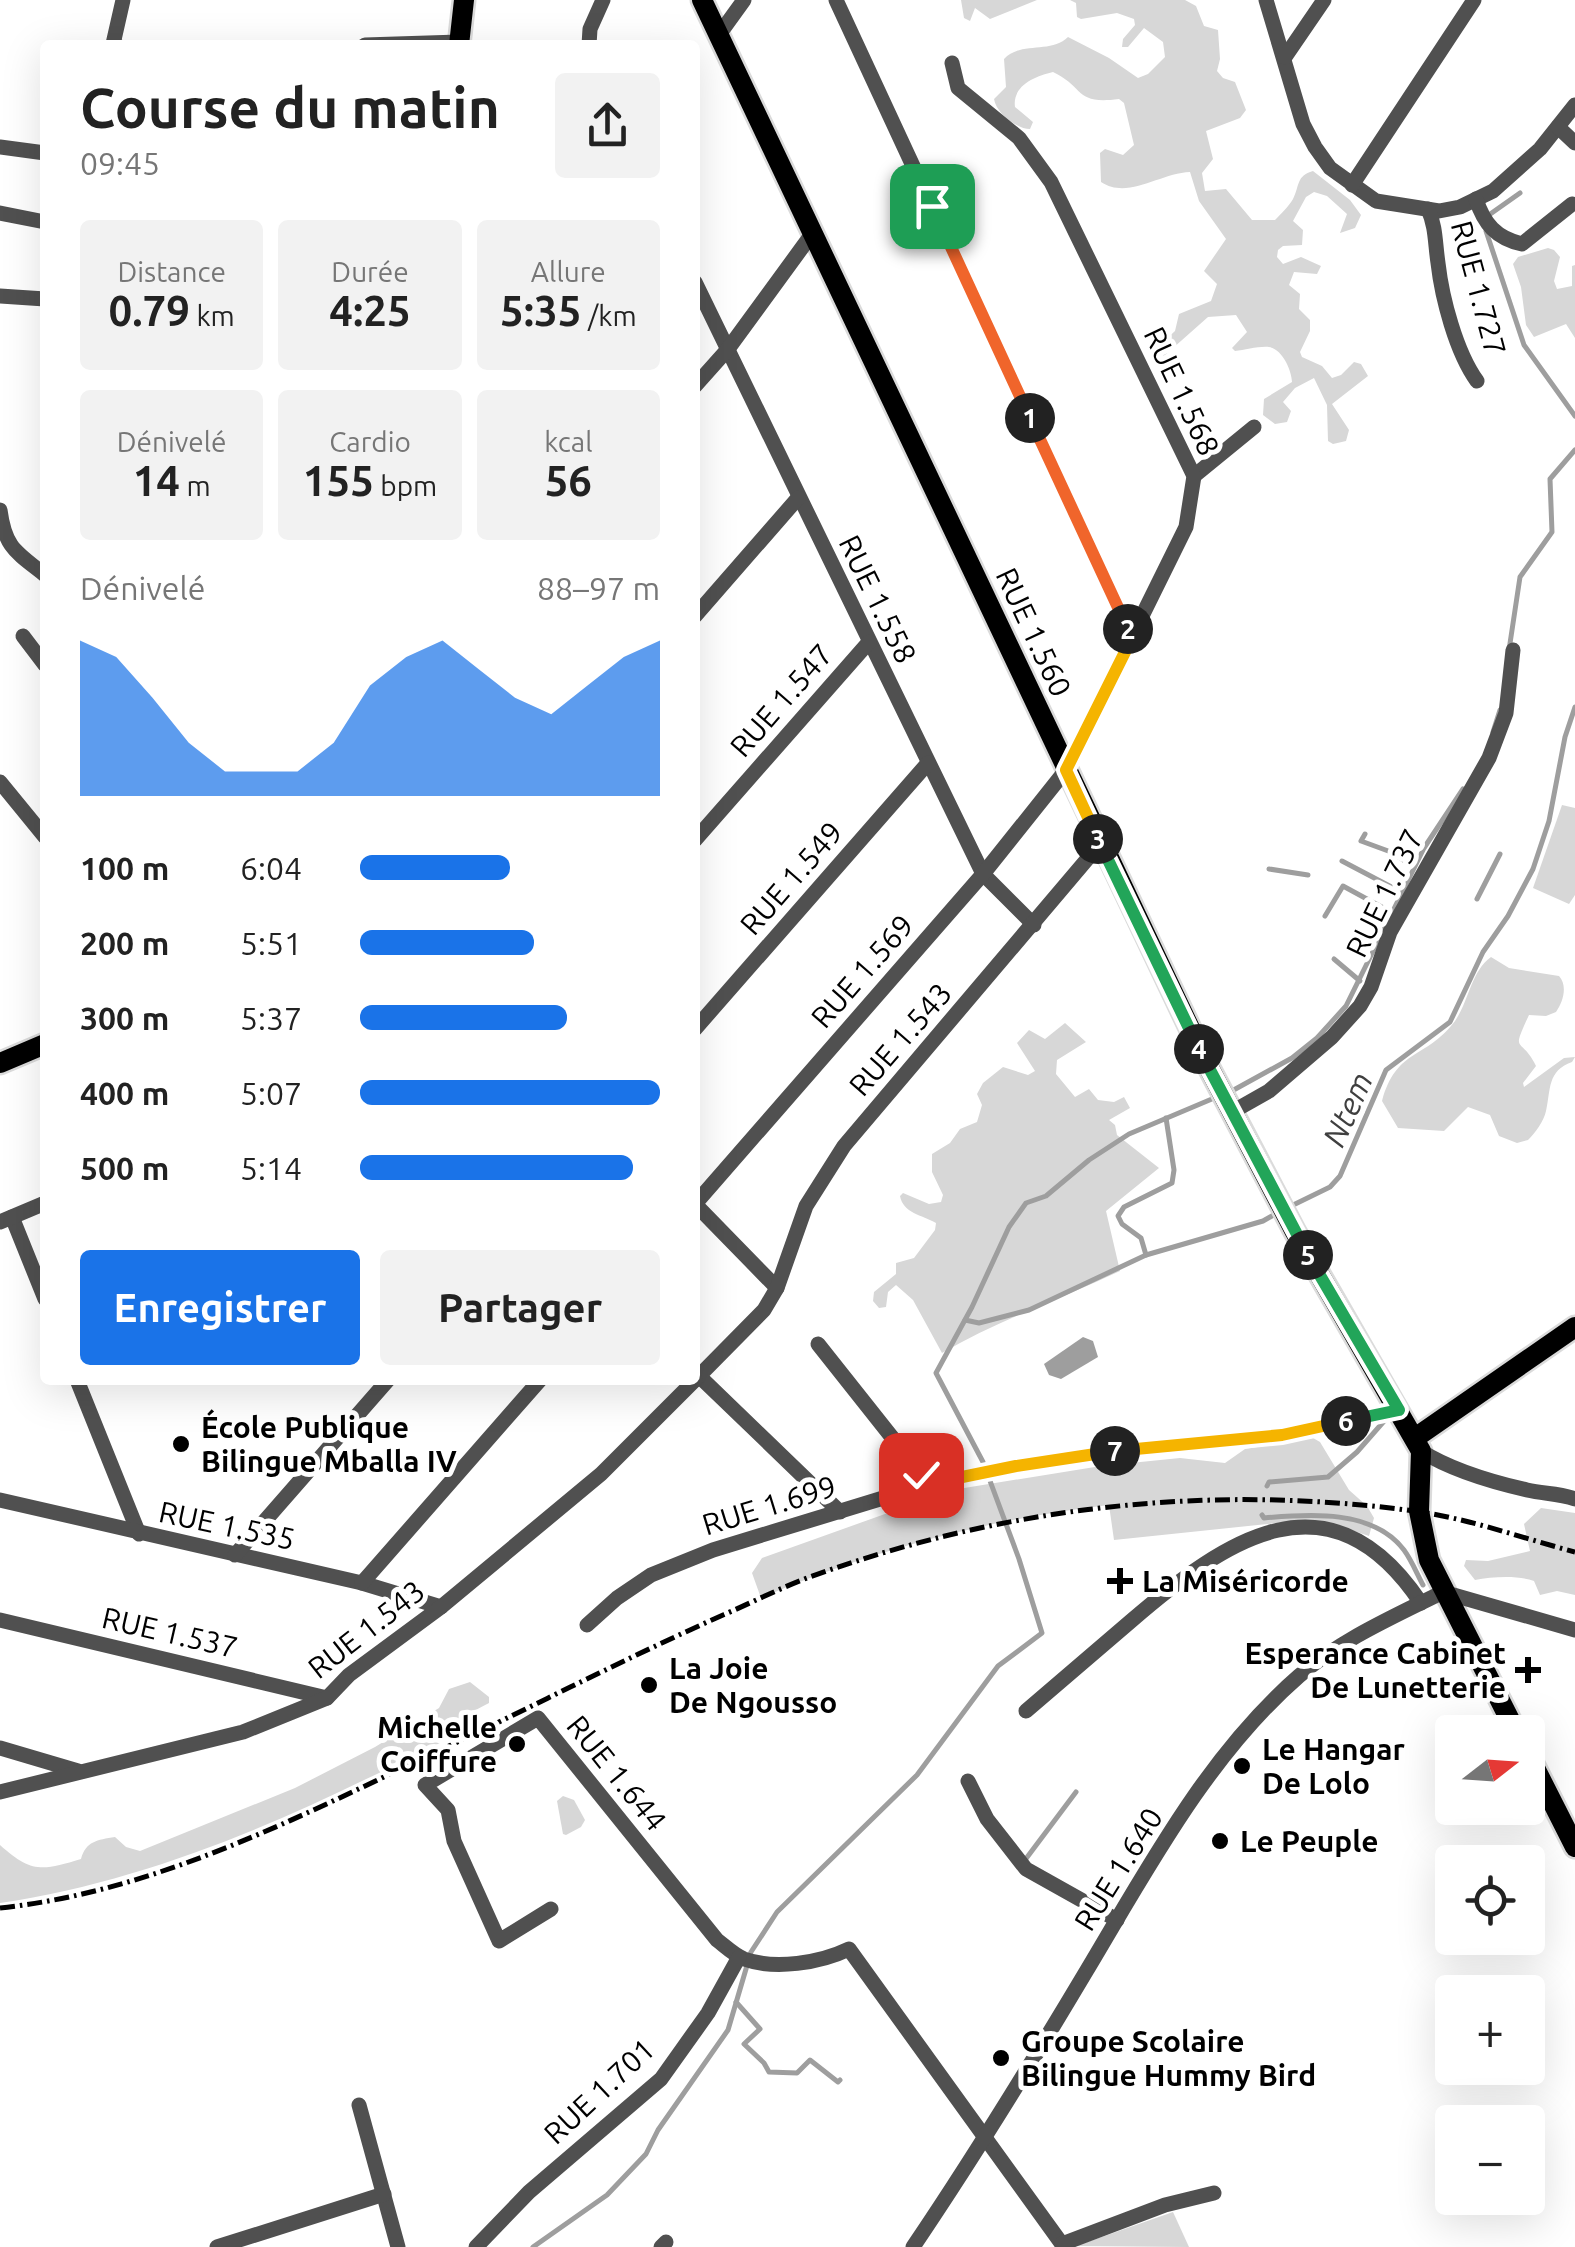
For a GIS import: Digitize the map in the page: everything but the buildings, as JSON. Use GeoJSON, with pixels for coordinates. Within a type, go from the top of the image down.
{"type":"FeatureCollection","features":[{"type":"Feature","properties":{"kind":"main road"},"geometry":{"type":"LineString","coordinates":[[459,40],[464,0]]}},
{"type":"Feature","properties":{"kind":"main road","name":"RUE 1.560"},"geometry":{"type":"LineString","coordinates":[[702,0],[1100,844],[1232,1112],[1295,1232],[1418,1444]]}},
{"type":"Feature","properties":{"kind":"main road"},"geometry":{"type":"LineString","coordinates":[[0,1063],[40,1046]]}},
{"type":"Feature","properties":{"kind":"main road"},"geometry":{"type":"LineString","coordinates":[[1507,1715],[1428,1560],[1421,1532],[1418,1444],[1575,1327]]}},
{"type":"Feature","properties":{"kind":"main road"},"geometry":{"type":"LineString","coordinates":[[1545,1778],[1565,1807],[1575,1848]]}},
{"type":"Feature","properties":{"kind":"street"},"geometry":{"type":"LineString","coordinates":[[114,40],[123,0]]}},
{"type":"Feature","properties":{"kind":"street"},"geometry":{"type":"LineString","coordinates":[[589,40],[603,0]]}},
{"type":"Feature","properties":{"kind":"street"},"geometry":{"type":"LineString","coordinates":[[718,36],[744,0]]}},
{"type":"Feature","properties":{"kind":"street"},"geometry":{"type":"LineString","coordinates":[[836,0],[1132,638]]}},
{"type":"Feature","properties":{"kind":"street"},"geometry":{"type":"LineString","coordinates":[[1266,0],[1303,124],[1315,148],[1330,168],[1376,200],[1428,209],[1460,207],[1493,191],[1516,172],[1575,105]]}},
{"type":"Feature","properties":{"kind":"street"},"geometry":{"type":"LineString","coordinates":[[1286,57],[1324,0]]}},
{"type":"Feature","properties":{"kind":"street"},"geometry":{"type":"LineString","coordinates":[[1352,185],[1474,0]]}},
{"type":"Feature","properties":{"kind":"street","name":"RUE 1.568"},"geometry":{"type":"LineString","coordinates":[[952,64],[958,88],[1018,138],[1051,182],[1194,476],[1186,526],[1066,770]]}},
{"type":"Feature","properties":{"kind":"street"},"geometry":{"type":"LineString","coordinates":[[1558,128],[1575,143]]}},
{"type":"Feature","properties":{"kind":"street"},"geometry":{"type":"LineString","coordinates":[[0,147],[40,152]]}},
{"type":"Feature","properties":{"kind":"street"},"geometry":{"type":"LineString","coordinates":[[1476,199],[1494,233],[1522,244],[1572,204]]}},
{"type":"Feature","properties":{"kind":"street","name":"RUE 1.727"},"geometry":{"type":"LineString","coordinates":[[1428,209],[1436,226],[1438,265],[1458,343],[1464,364],[1476,381]]}},
{"type":"Feature","properties":{"kind":"street"},"geometry":{"type":"LineString","coordinates":[[0,212],[40,221]]}},
{"type":"Feature","properties":{"kind":"street"},"geometry":{"type":"LineString","coordinates":[[700,380],[728,349],[812,234]]}},
{"type":"Feature","properties":{"kind":"street","name":"RUE 1.558"},"geometry":{"type":"LineString","coordinates":[[700,292],[983,874],[1034,925]]}},
{"type":"Feature","properties":{"kind":"street"},"geometry":{"type":"LineString","coordinates":[[0,296],[40,299]]}},
{"type":"Feature","properties":{"kind":"street"},"geometry":{"type":"LineString","coordinates":[[1194,476],[1254,427]]}},
{"type":"Feature","properties":{"kind":"street"},"geometry":{"type":"LineString","coordinates":[[700,610],[798,498]]}},
{"type":"Feature","properties":{"kind":"street"},"geometry":{"type":"LineString","coordinates":[[0,510],[4,536],[40,571]]}},
{"type":"Feature","properties":{"kind":"street"},"geometry":{"type":"LineString","coordinates":[[23,636],[40,658]]}},
{"type":"Feature","properties":{"kind":"street","name":"RUE 1.547"},"geometry":{"type":"LineString","coordinates":[[700,834],[869,642]]}},
{"type":"Feature","properties":{"kind":"street","name":"RUE 1.737"},"geometry":{"type":"LineString","coordinates":[[1232,1112],[1270,1091],[1332,1037],[1360,1006],[1390,932],[1489,758],[1506,713],[1513,650]]}},
{"type":"Feature","properties":{"kind":"street","name":"RUE 1.549"},"geometry":{"type":"LineString","coordinates":[[700,1023],[928,763]]}},
{"type":"Feature","properties":{"kind":"street","name":"RUE 1.569"},"geometry":{"type":"LineString","coordinates":[[700,1198],[983,874],[1066,770]]}},
{"type":"Feature","properties":{"kind":"street"},"geometry":{"type":"LineString","coordinates":[[0,782],[40,831]]}},
{"type":"Feature","properties":{"kind":"street","name":"RUE 1.543"},"geometry":{"type":"LineString","coordinates":[[700,1374],[764,1310],[778,1288],[806,1206],[844,1146],[1100,844]]}},
{"type":"Feature","properties":{"kind":"street"},"geometry":{"type":"LineString","coordinates":[[40,1205],[6,1220],[40,1289]]}},
{"type":"Feature","properties":{"kind":"street"},"geometry":{"type":"LineString","coordinates":[[700,1209],[778,1288]]}},
{"type":"Feature","properties":{"kind":"street"},"geometry":{"type":"LineString","coordinates":[[818,1344],[928,1484]]}},
{"type":"Feature","properties":{"kind":"street"},"geometry":{"type":"LineString","coordinates":[[700,1382],[840,1512]]}},
{"type":"Feature","properties":{"kind":"street"},"geometry":{"type":"LineString","coordinates":[[80,1385],[139,1534]]}},
{"type":"Feature","properties":{"kind":"street"},"geometry":{"type":"LineString","coordinates":[[365,1385],[370,1401]]}},
{"type":"Feature","properties":{"kind":"street"},"geometry":{"type":"LineString","coordinates":[[234,1555],[384,1385]]}},
{"type":"Feature","properties":{"kind":"street"},"geometry":{"type":"LineString","coordinates":[[362,1583],[536,1385]]}},
{"type":"Feature","properties":{"kind":"street","name":"RUE 1.543"},"geometry":{"type":"LineString","coordinates":[[0,1792],[243,1732],[326,1698],[349,1675],[440,1607],[601,1474],[689,1385]]}},
{"type":"Feature","properties":{"kind":"street","name":"RUE 1.699"},"geometry":{"type":"LineString","coordinates":[[588,1625],[617,1598],[651,1575],[713,1550],[928,1484],[1094,1453],[1282,1435],[1399,1410]]}},
{"type":"Feature","properties":{"kind":"street"},"geometry":{"type":"LineString","coordinates":[[1418,1444],[1441,1463],[1528,1490],[1575,1499]]}},
{"type":"Feature","properties":{"kind":"street","name":"RUE 1.535"},"geometry":{"type":"LineString","coordinates":[[0,1500],[362,1583],[440,1607]]}},
{"type":"Feature","properties":{"kind":"street"},"geometry":{"type":"LineString","coordinates":[[1026,1711],[1184,1575],[1256,1534],[1288,1526],[1320,1528],[1347,1536],[1375,1552],[1405,1578],[1421,1603]]}},
{"type":"Feature","properties":{"kind":"street"},"geometry":{"type":"LineString","coordinates":[[1443,1592],[1575,1630]]}},
{"type":"Feature","properties":{"kind":"street","name":"RUE 1.640"},"geometry":{"type":"LineString","coordinates":[[913,2247],[987,2138],[1116,1920],[1216,1765],[1253,1721],[1325,1656],[1443,1592]]}},
{"type":"Feature","properties":{"kind":"street","name":"RUE 1.537"},"geometry":{"type":"LineString","coordinates":[[0,1620],[326,1698]]}},
{"type":"Feature","properties":{"kind":"street","name":"RUE 1.644"},"geometry":{"type":"LineString","coordinates":[[551,1909],[499,1941],[454,1841],[448,1810],[425,1786],[538,1718],[717,1940],[745,1959]]}},
{"type":"Feature","properties":{"kind":"street"},"geometry":{"type":"LineString","coordinates":[[0,1748],[79,1771]]}},
{"type":"Feature","properties":{"kind":"street"},"geometry":{"type":"LineString","coordinates":[[968,1781],[988,1819],[1026,1869],[1116,1920]]}},
{"type":"Feature","properties":{"kind":"street"},"geometry":{"type":"LineString","coordinates":[[745,1959],[771,1964],[818,1960],[849,1949],[1063,2245],[1165,2205],[1214,2193]]}},
{"type":"Feature","properties":{"kind":"street","name":"RUE 1.701"},"geometry":{"type":"LineString","coordinates":[[476,2247],[529,2192],[661,2079],[745,1959]]}},
{"type":"Feature","properties":{"kind":"street"},"geometry":{"type":"LineString","coordinates":[[359,2105],[398,2247]]}},
{"type":"Feature","properties":{"kind":"street"},"geometry":{"type":"LineString","coordinates":[[217,2247],[384,2194]]}},
{"type":"Feature","properties":{"kind":"shaded area"},"geometry":{"type":"Polygon","coordinates":[[[961,0],[1037,0],[990,19],[975,8],[970,21],[964,18],[961,0]]]}},
{"type":"Feature","properties":{"kind":"shaded area"},"geometry":{"type":"Polygon","coordinates":[[[1070,0],[1185,0],[1196,6],[1204,26],[1218,30],[1217,71],[1235,82],[1246,110],[1240,118],[1206,131],[1213,159],[1202,173],[1205,191],[1226,189],[1252,220],[1275,220],[1293,199],[1301,178],[1313,171],[1350,200],[1361,215],[1355,228],[1340,233],[1347,214],[1327,196],[1314,192],[1306,197],[1293,221],[1303,230],[1302,245],[1283,246],[1277,257],[1283,264],[1301,257],[1321,266],[1317,274],[1294,272],[1289,285],[1300,294],[1299,309],[1310,320],[1310,331],[1300,352],[1302,357],[1322,366],[1332,378],[1354,362],[1361,364],[1368,376],[1332,404],[1349,430],[1346,441],[1328,441],[1327,405],[1314,378],[1295,388],[1283,402],[1291,411],[1287,422],[1275,424],[1263,415],[1264,399],[1292,382],[1290,373],[1274,349],[1232,348],[1247,332],[1236,315],[1208,317],[1164,356],[1159,352],[1161,344],[1175,331],[1179,314],[1211,301],[1217,284],[1204,271],[1226,239],[1199,201],[1190,172],[1133,187],[1111,187],[1101,182],[1100,153],[1105,149],[1123,155],[1134,145],[1124,103],[1119,99],[1087,97],[1053,72],[1032,79],[1017,93],[1015,107],[1033,122],[1030,129],[1013,123],[999,110],[994,99],[1006,87],[1004,59],[1018,50],[1053,45],[1068,37],[1138,78],[1165,57],[1163,42],[1144,28],[1128,47],[1122,47],[1123,39],[1135,25],[1134,19],[1117,13],[1081,19],[1077,17],[1076,3],[1070,0]]]}},
{"type":"Feature","properties":{"kind":"shaded area"},"geometry":{"type":"Polygon","coordinates":[[[1548,248],[1560,257],[1554,281],[1557,289],[1572,286],[1575,265],[1575,338],[1566,324],[1534,337],[1526,325],[1521,287],[1513,264],[1518,257],[1548,248]]]}},
{"type":"Feature","properties":{"kind":"shaded area"},"geometry":{"type":"Polygon","coordinates":[[[1562,805],[1575,808],[1575,895],[1569,904],[1533,888],[1562,805]]]}},
{"type":"Feature","properties":{"kind":"shaded area"},"geometry":{"type":"Polygon","coordinates":[[[1491,957],[1509,968],[1559,976],[1563,984],[1556,1012],[1529,1015],[1519,1041],[1536,1066],[1524,1087],[1564,1058],[1575,1057],[1554,1076],[1541,1123],[1528,1140],[1517,1143],[1499,1136],[1490,1115],[1468,1107],[1444,1131],[1398,1128],[1382,1101],[1388,1084],[1403,1064],[1451,1026],[1478,972],[1491,957]]]}},
{"type":"Feature","properties":{"kind":"shaded area"},"geometry":{"type":"Polygon","coordinates":[[[1065,1023],[1086,1042],[1057,1060],[1056,1074],[1075,1097],[1089,1089],[1098,1100],[1114,1102],[1124,1097],[1130,1108],[1109,1120],[1117,1135],[1159,1168],[1106,1211],[1120,1271],[942,1353],[913,1300],[896,1285],[888,1292],[886,1307],[879,1308],[873,1301],[874,1292],[896,1274],[896,1263],[914,1258],[935,1230],[936,1223],[909,1210],[900,1196],[903,1193],[929,1204],[941,1202],[943,1195],[932,1172],[932,1154],[950,1143],[960,1129],[977,1122],[982,1105],[977,1094],[983,1083],[1003,1067],[1028,1075],[1035,1071],[1017,1043],[1029,1030],[1045,1039],[1065,1023]]]}},
{"type":"Feature","properties":{"kind":"shaded area"},"geometry":{"type":"Polygon","coordinates":[[[1083,1337],[1093,1341],[1098,1357],[1061,1379],[1049,1375],[1044,1364],[1083,1337]]]}},
{"type":"Feature","properties":{"kind":"shaded area"},"geometry":{"type":"Polygon","coordinates":[[[1313,1438],[1320,1442],[1349,1490],[1374,1518],[1369,1536],[1339,1526],[1296,1521],[1114,1540],[1109,1505],[1020,1519],[932,1539],[845,1565],[761,1598],[752,1573],[762,1558],[952,1490],[1101,1466],[1180,1458],[1225,1463],[1245,1449],[1313,1438]]]}},
{"type":"Feature","properties":{"kind":"shaded area"},"geometry":{"type":"Polygon","coordinates":[[[1541,1508],[1575,1513],[1575,1595],[1557,1591],[1540,1595],[1534,1581],[1520,1578],[1475,1580],[1464,1566],[1466,1560],[1488,1561],[1530,1551],[1524,1524],[1541,1508]]]}},
{"type":"Feature","properties":{"kind":"shaded area"},"geometry":{"type":"Polygon","coordinates":[[[470,1682],[489,1697],[489,1703],[449,1724],[451,1736],[319,1802],[140,1871],[0,1903],[0,1845],[20,1861],[38,1867],[81,1859],[93,1842],[115,1837],[126,1847],[140,1851],[295,1788],[375,1747],[439,1708],[449,1689],[470,1682]]]}},
{"type":"Feature","properties":{"kind":"shaded area"},"geometry":{"type":"Polygon","coordinates":[[[563,1796],[574,1800],[585,1820],[581,1827],[566,1835],[557,1801],[563,1796]]]}},
{"type":"Feature","properties":{"kind":"shaded area"},"geometry":{"type":"Polygon","coordinates":[[[1173,2212],[1189,2247],[1076,2246],[1173,2212]]]}},
{"type":"Feature","properties":{"kind":"waterway"},"geometry":{"type":"LineString","coordinates":[[1486,217],[1520,193]]}},
{"type":"Feature","properties":{"kind":"waterway"},"geometry":{"type":"LineString","coordinates":[[1486,231],[1524,345],[1575,416]]}},
{"type":"Feature","properties":{"kind":"waterway"},"geometry":{"type":"LineString","coordinates":[[1509,650],[1520,577],[1552,532],[1550,479],[1575,450]]}},
{"type":"Feature","properties":{"kind":"waterway","name":"Ntem"},"geometry":{"type":"LineString","coordinates":[[1287,1208],[1330,1187],[1340,1176],[1386,1070],[1450,1022],[1483,952],[1533,869],[1549,821],[1565,737],[1575,707]]}},
{"type":"Feature","properties":{"kind":"waterway"},"geometry":{"type":"LineString","coordinates":[[1493,732],[1500,710]]}},
{"type":"Feature","properties":{"kind":"waterway"},"geometry":{"type":"LineString","coordinates":[[1230,1092],[1292,1058],[1346,1006],[1424,848],[1463,789]]}},
{"type":"Feature","properties":{"kind":"waterway"},"geometry":{"type":"LineString","coordinates":[[1365,834],[1361,841],[1391,852],[1414,867]]}},
{"type":"Feature","properties":{"kind":"waterway"},"geometry":{"type":"LineString","coordinates":[[1477,899],[1500,854]]}},
{"type":"Feature","properties":{"kind":"waterway"},"geometry":{"type":"LineString","coordinates":[[1342,861],[1401,892]]}},
{"type":"Feature","properties":{"kind":"waterway"},"geometry":{"type":"LineString","coordinates":[[1269,869],[1308,875]]}},
{"type":"Feature","properties":{"kind":"waterway"},"geometry":{"type":"LineString","coordinates":[[1325,916],[1343,886],[1389,911]]}},
{"type":"Feature","properties":{"kind":"waterway"},"geometry":{"type":"LineString","coordinates":[[1334,959],[1360,981]]}},
{"type":"Feature","properties":{"kind":"waterway"},"geometry":{"type":"LineString","coordinates":[[533,2247],[607,2195],[646,2154],[658,2130],[728,2030],[751,1952],[777,1912],[917,1775],[998,1666],[1042,1633],[983,1462],[936,1373],[1009,1227],[1026,1203],[1046,1196],[1089,1160],[1129,1134],[1219,1096]]}},
{"type":"Feature","properties":{"kind":"waterway"},"geometry":{"type":"LineString","coordinates":[[1146,1255],[1141,1238],[1122,1224],[1118,1216],[1124,1207],[1172,1183],[1174,1170],[1166,1118]]}},
{"type":"Feature","properties":{"kind":"waterway","name":"Ntem"},"geometry":{"type":"LineString","coordinates":[[965,1320],[979,1323],[1029,1310],[1146,1255],[1263,1221],[1277,1213]]}},
{"type":"Feature","properties":{"kind":"waterway"},"geometry":{"type":"LineString","coordinates":[[1267,1486],[1269,1482],[1328,1477],[1385,1420]]}},
{"type":"Feature","properties":{"kind":"waterway"},"geometry":{"type":"LineString","coordinates":[[1262,1515],[1339,1517],[1375,1527],[1404,1550],[1423,1585]]}},
{"type":"Feature","properties":{"kind":"waterway"},"geometry":{"type":"LineString","coordinates":[[1025,1860],[1076,1792]]}},
{"type":"Feature","properties":{"kind":"waterway"},"geometry":{"type":"LineString","coordinates":[[736,2002],[760,2029],[744,2044],[769,2072],[797,2073],[810,2060],[840,2080]]}},
{"type":"Feature","properties":{"kind":"railway"},"geometry":{"type":"LineString","coordinates":[[0,1908],[112,1886],[221,1850],[786,1587],[881,1554],[955,1534],[1106,1507],[1259,1500],[1336,1503],[1434,1514],[1575,1552]]}},
{"type":"Feature","properties":{"kind":"place","name":"École Publique Bilingue Mballa IV"},"geometry":{"type":"Point","coordinates":[181,1444]}},
{"type":"Feature","properties":{"kind":"place","name":"La Miséricorde"},"geometry":{"type":"Point","coordinates":[1120,1581]}},
{"type":"Feature","properties":{"kind":"place","name":"Esperance Cabinet De Lunetterie"},"geometry":{"type":"Point","coordinates":[1528,1670]}},
{"type":"Feature","properties":{"kind":"place","name":"La Joie De Ngousso"},"geometry":{"type":"Point","coordinates":[649,1685]}},
{"type":"Feature","properties":{"kind":"place","name":"Michelle Coiffure"},"geometry":{"type":"Point","coordinates":[517,1744]}},
{"type":"Feature","properties":{"kind":"place","name":"Le Hangar De Lolo"},"geometry":{"type":"Point","coordinates":[1242,1766]}},
{"type":"Feature","properties":{"kind":"place","name":"Le Peuple"},"geometry":{"type":"Point","coordinates":[1220,1841]}},
{"type":"Feature","properties":{"kind":"place","name":"Groupe Scolaire Bilingue Hummy Bird"},"geometry":{"type":"Point","coordinates":[1001,2058]}},
{"type":"Feature","properties":{"kind":"route"},"geometry":{"type":"LineString","coordinates":[[921,1475],[928,1484],[1094,1453],[1282,1435],[1399,1410],[1295,1232],[1206,1062],[1066,770],[1132,638],[932,206]]}}]}
